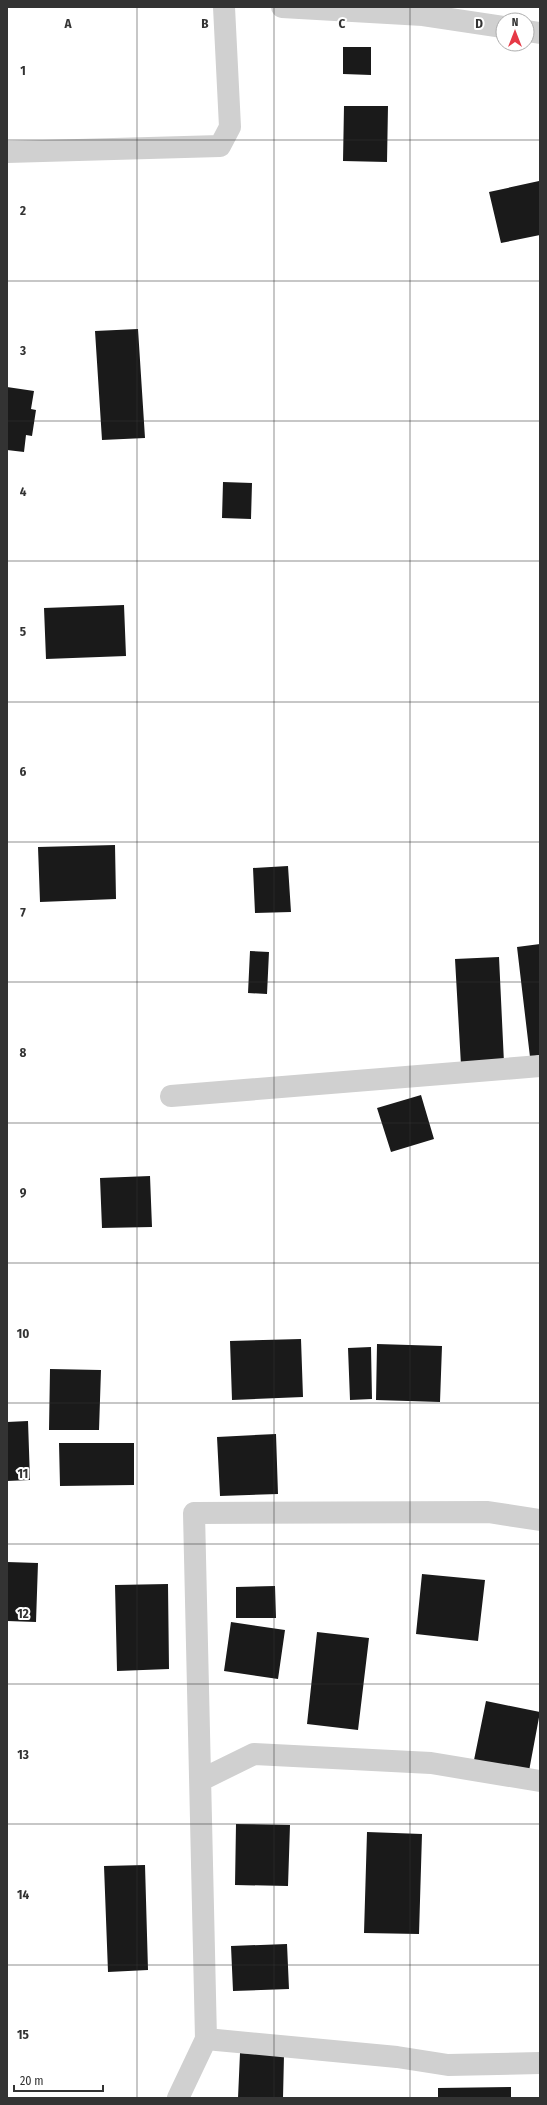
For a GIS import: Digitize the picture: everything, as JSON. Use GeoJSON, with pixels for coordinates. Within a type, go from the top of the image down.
{"type":"FeatureCollection","features":[{"type":"Feature","properties":{"kind":"street"},"geometry":{"type":"LineString","coordinates":[[7,152],[220,146],[230,127],[224,7]]}},
{"type":"Feature","properties":{"kind":"street"},"geometry":{"type":"LineString","coordinates":[[282,7],[423,15],[495,26]]}},
{"type":"Feature","properties":{"kind":"street"},"geometry":{"type":"LineString","coordinates":[[171,1096],[540,1066]]}},
{"type":"Feature","properties":{"kind":"street"},"geometry":{"type":"LineString","coordinates":[[178,2098],[206,2039],[194,1513],[488,1512],[540,1520]]}},
{"type":"Feature","properties":{"kind":"street"},"geometry":{"type":"LineString","coordinates":[[201,1780],[254,1754],[431,1763],[540,1781]]}},
{"type":"Feature","properties":{"kind":"street"},"geometry":{"type":"LineString","coordinates":[[206,2039],[397,2057],[448,2065],[540,2063]]}},
{"type":"Feature","properties":{"kind":"building"},"geometry":{"type":"Polygon","coordinates":[[[343,47],[371,47],[371,75],[343,74],[343,47]]]}},
{"type":"Feature","properties":{"kind":"building"},"geometry":{"type":"Polygon","coordinates":[[[344,106],[388,106],[387,162],[343,161],[344,106]]]}},
{"type":"Feature","properties":{"kind":"building"},"geometry":{"type":"Polygon","coordinates":[[[539,181],[540,235],[501,243],[489,192],[539,181]]]}},
{"type":"Feature","properties":{"kind":"building"},"geometry":{"type":"Polygon","coordinates":[[[138,329],[145,438],[102,440],[95,331],[138,329]]]}},
{"type":"Feature","properties":{"kind":"building"},"geometry":{"type":"Polygon","coordinates":[[[7,387],[34,391],[31,409],[36,410],[32,436],[26,435],[24,452],[7,450],[7,387]]]}},
{"type":"Feature","properties":{"kind":"building"},"geometry":{"type":"Polygon","coordinates":[[[223,482],[252,483],[251,519],[222,518],[223,482]]]}},
{"type":"Feature","properties":{"kind":"building"},"geometry":{"type":"Polygon","coordinates":[[[124,605],[126,656],[46,659],[44,608],[124,605]]]}},
{"type":"Feature","properties":{"kind":"building"},"geometry":{"type":"Polygon","coordinates":[[[115,845],[116,899],[40,902],[38,847],[115,845]]]}},
{"type":"Feature","properties":{"kind":"building"},"geometry":{"type":"Polygon","coordinates":[[[288,866],[291,912],[255,913],[253,868],[288,866]]]}},
{"type":"Feature","properties":{"kind":"building"},"geometry":{"type":"Polygon","coordinates":[[[540,944],[540,1055],[530,1057],[517,947],[540,944]]]}},
{"type":"Feature","properties":{"kind":"building"},"geometry":{"type":"Polygon","coordinates":[[[250,951],[269,952],[267,994],[248,993],[250,951]]]}},
{"type":"Feature","properties":{"kind":"building"},"geometry":{"type":"Polygon","coordinates":[[[499,957],[504,1063],[461,1065],[455,959],[499,957]]]}},
{"type":"Feature","properties":{"kind":"building"},"geometry":{"type":"Polygon","coordinates":[[[421,1095],[434,1139],[391,1152],[377,1108],[421,1095]]]}},
{"type":"Feature","properties":{"kind":"building"},"geometry":{"type":"Polygon","coordinates":[[[150,1176],[152,1227],[102,1228],[100,1178],[150,1176]]]}},
{"type":"Feature","properties":{"kind":"building"},"geometry":{"type":"Polygon","coordinates":[[[301,1339],[303,1397],[232,1400],[230,1341],[301,1339]]]}},
{"type":"Feature","properties":{"kind":"building"},"geometry":{"type":"Polygon","coordinates":[[[377,1344],[442,1346],[440,1402],[376,1400],[377,1344]]]}},
{"type":"Feature","properties":{"kind":"building"},"geometry":{"type":"Polygon","coordinates":[[[371,1347],[372,1399],[350,1400],[348,1348],[371,1347]]]}},
{"type":"Feature","properties":{"kind":"building"},"geometry":{"type":"Polygon","coordinates":[[[50,1369],[101,1370],[99,1430],[49,1430],[50,1369]]]}},
{"type":"Feature","properties":{"kind":"building"},"geometry":{"type":"Polygon","coordinates":[[[28,1421],[30,1480],[7,1481],[7,1422],[28,1421]]]}},
{"type":"Feature","properties":{"kind":"building"},"geometry":{"type":"Polygon","coordinates":[[[276,1434],[278,1494],[220,1496],[217,1437],[276,1434]]]}},
{"type":"Feature","properties":{"kind":"building"},"geometry":{"type":"Polygon","coordinates":[[[59,1443],[134,1443],[134,1485],[60,1486],[59,1443]]]}},
{"type":"Feature","properties":{"kind":"building"},"geometry":{"type":"Polygon","coordinates":[[[7,1562],[38,1563],[36,1622],[7,1621],[7,1562]]]}},
{"type":"Feature","properties":{"kind":"building"},"geometry":{"type":"Polygon","coordinates":[[[422,1574],[485,1580],[478,1641],[416,1634],[422,1574]]]}},
{"type":"Feature","properties":{"kind":"building"},"geometry":{"type":"Polygon","coordinates":[[[168,1584],[169,1669],[117,1671],[115,1585],[168,1584]]]}},
{"type":"Feature","properties":{"kind":"building"},"geometry":{"type":"Polygon","coordinates":[[[275,1586],[276,1618],[236,1618],[236,1587],[275,1586]]]}},
{"type":"Feature","properties":{"kind":"building"},"geometry":{"type":"Polygon","coordinates":[[[231,1622],[285,1630],[278,1679],[224,1671],[231,1622]]]}},
{"type":"Feature","properties":{"kind":"building"},"geometry":{"type":"Polygon","coordinates":[[[317,1632],[369,1638],[358,1730],[307,1724],[317,1632]]]}},
{"type":"Feature","properties":{"kind":"building"},"geometry":{"type":"Polygon","coordinates":[[[486,1701],[540,1712],[529,1771],[474,1760],[486,1701]]]}},
{"type":"Feature","properties":{"kind":"building"},"geometry":{"type":"Polygon","coordinates":[[[236,1824],[290,1825],[288,1886],[235,1885],[236,1824]]]}},
{"type":"Feature","properties":{"kind":"building"},"geometry":{"type":"Polygon","coordinates":[[[367,1832],[422,1834],[419,1934],[364,1933],[367,1832]]]}},
{"type":"Feature","properties":{"kind":"building"},"geometry":{"type":"Polygon","coordinates":[[[145,1865],[148,1970],[108,1972],[104,1866],[145,1865]]]}},
{"type":"Feature","properties":{"kind":"building"},"geometry":{"type":"Polygon","coordinates":[[[287,1944],[289,1989],[233,1991],[231,1946],[287,1944]]]}},
{"type":"Feature","properties":{"kind":"building"},"geometry":{"type":"Polygon","coordinates":[[[240,2053],[284,2055],[283,2098],[238,2098],[240,2053]]]}},
{"type":"Feature","properties":{"kind":"building"},"geometry":{"type":"Polygon","coordinates":[[[511,2087],[511,2098],[438,2098],[438,2088],[511,2087]]]}}]}
